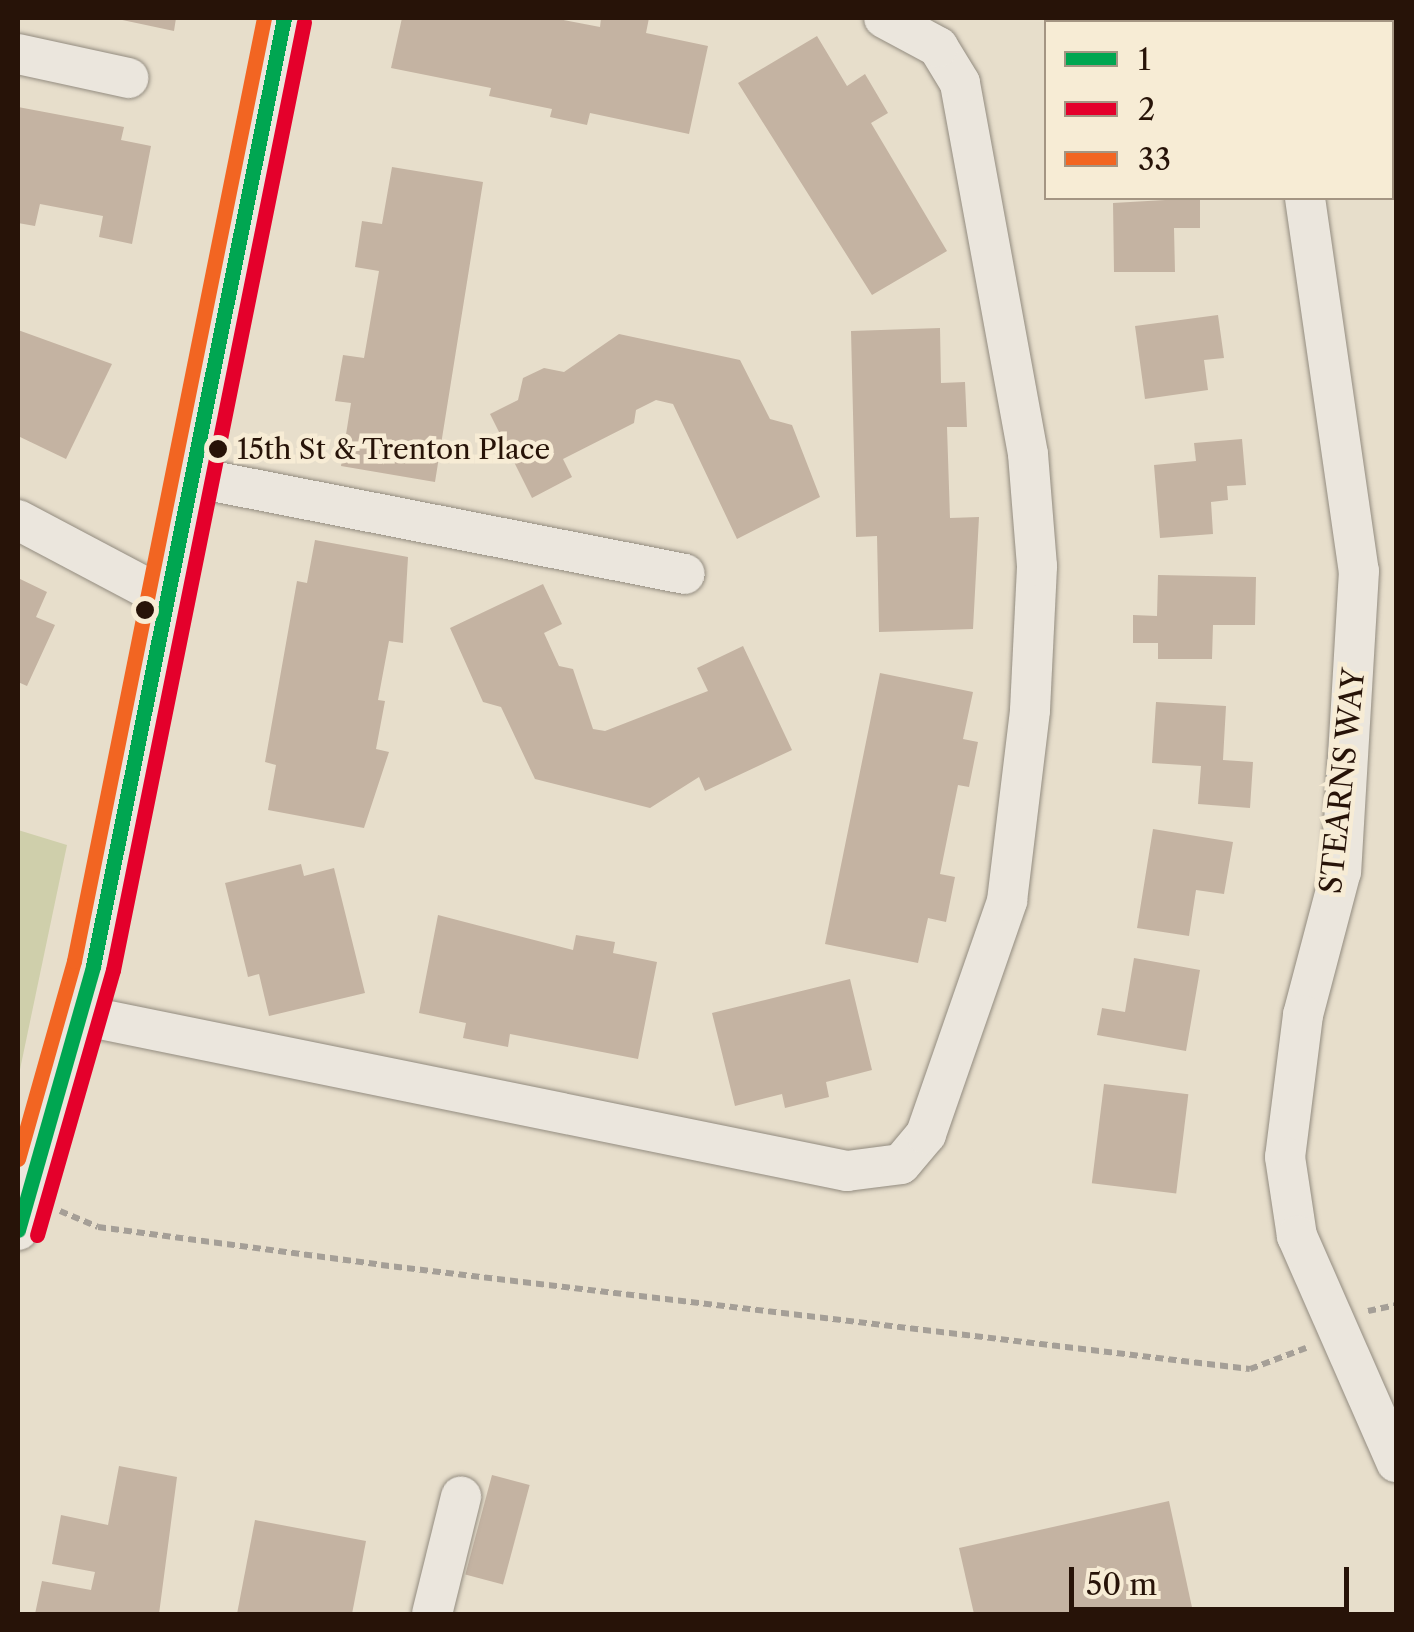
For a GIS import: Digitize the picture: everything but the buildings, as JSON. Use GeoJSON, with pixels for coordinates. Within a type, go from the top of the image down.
{"type":"FeatureCollection","features":[{"type":"Feature","properties":{"kind":"street"},"geometry":{"type":"LineString","coordinates":[[23,1213],[80,1015],[284,18]]}},
{"type":"Feature","properties":{"kind":"street"},"geometry":{"type":"LineString","coordinates":[[80,1015],[847,1171],[902,1164],[926,1134],[1006,901],[1029,729],[1037,566],[1028,454],[960,83],[938,47],[884,18]]}},
{"type":"Feature","properties":{"kind":"street"},"geometry":{"type":"LineString","coordinates":[[18,54],[128,78]]}},
{"type":"Feature","properties":{"kind":"street","name":"STEARNS WAY"},"geometry":{"type":"LineString","coordinates":[[1305,200],[1358,571],[1341,871],[1303,1015],[1284,1158],[1297,1236],[1396,1462]]}},
{"type":"Feature","properties":{"kind":"street"},"geometry":{"type":"LineString","coordinates":[[192,476],[685,574]]}},
{"type":"Feature","properties":{"kind":"street"},"geometry":{"type":"LineString","coordinates":[[18,520],[167,599]]}},
{"type":"Feature","properties":{"kind":"street"},"geometry":{"type":"LineString","coordinates":[[432,1614],[461,1497]]}},
{"type":"Feature","properties":{"kind":"path"},"geometry":{"type":"LineString","coordinates":[[23,1213],[98,1227],[1250,1370],[1310,1346]]}},
{"type":"Feature","properties":{"kind":"path"},"geometry":{"type":"LineString","coordinates":[[1367,1312],[1396,1305]]}},
{"type":"Feature","properties":{"kind":"green space"},"geometry":{"type":"Polygon","coordinates":[[[18,830],[67,845],[18,1079],[18,830]]]}},
{"type":"Feature","properties":{"kind":"transit line","name":"33"},"geometry":{"type":"LineString","coordinates":[[18,1159],[74,961],[264,18]]}},
{"type":"Feature","properties":{"kind":"transit line","name":"1"},"geometry":{"type":"LineString","coordinates":[[18,1230],[93,966],[284,18]]}},
{"type":"Feature","properties":{"kind":"transit line","name":"2"},"geometry":{"type":"LineString","coordinates":[[37,1235],[113,970],[304,22]]}},
{"type":"Feature","properties":{"kind":"place","name":"15th St & Trenton Place"},"geometry":{"type":"Point","coordinates":[218,449]}}]}
